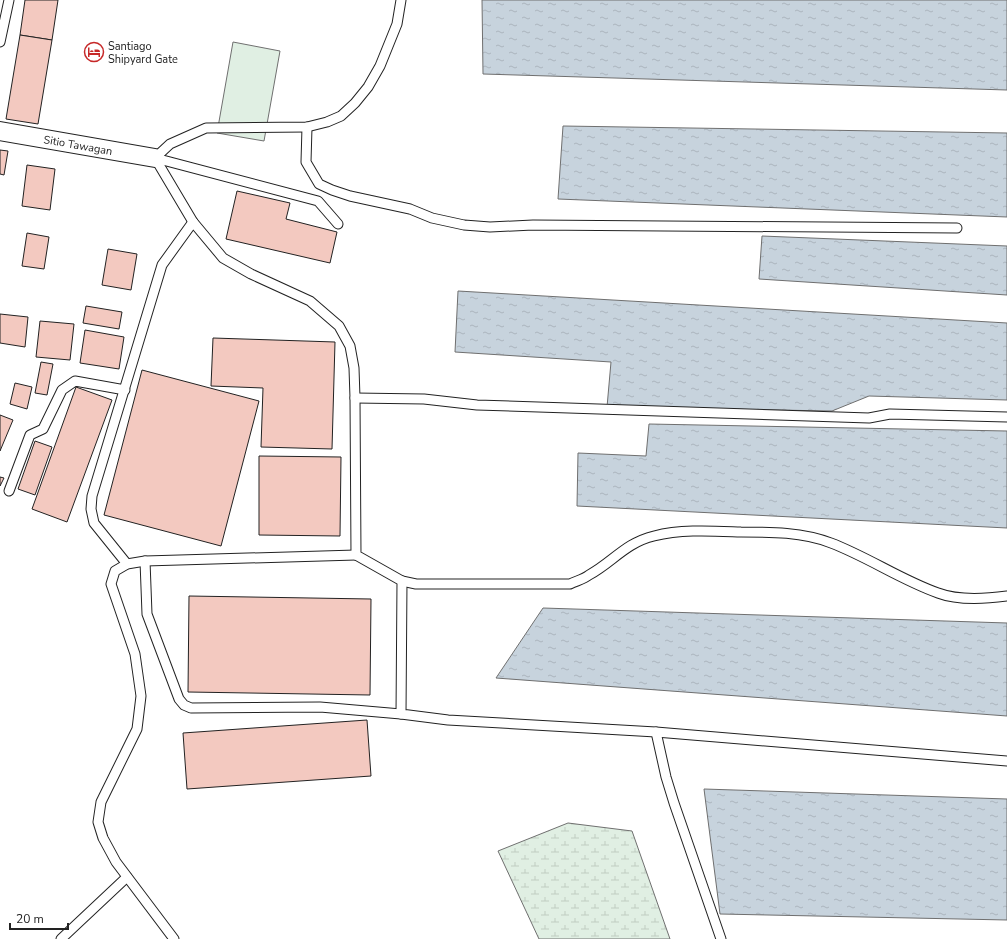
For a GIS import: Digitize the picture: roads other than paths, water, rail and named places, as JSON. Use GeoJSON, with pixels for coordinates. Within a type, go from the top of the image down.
{"type":"FeatureCollection","features":[{"type":"Feature","properties":{"kind":"street","name":"Sitio Tawagan"},"geometry":{"type":"LineString","coordinates":[[0,131],[155,158]]}},
{"type":"Feature","properties":{"kind":"lane"},"geometry":{"type":"LineString","coordinates":[[0,42],[9,0]]}},
{"type":"Feature","properties":{"kind":"lane"},"geometry":{"type":"LineString","coordinates":[[155,158],[170,144],[206,128],[307,127],[327,122],[340,116],[354,104],[368,87],[380,66],[397,24],[401,0]]}},
{"type":"Feature","properties":{"kind":"lane"},"geometry":{"type":"LineString","coordinates":[[307,127],[306,162],[319,184],[350,196],[398,206],[432,218],[464,225],[490,227],[533,225],[957,228]]}},
{"type":"Feature","properties":{"kind":"lane"},"geometry":{"type":"LineString","coordinates":[[155,158],[193,222],[223,258],[251,274],[310,301],[339,326],[350,346],[354,368],[355,398],[356,555]]}},
{"type":"Feature","properties":{"kind":"lane"},"geometry":{"type":"LineString","coordinates":[[155,158],[318,201],[338,224]]}},
{"type":"Feature","properties":{"kind":"lane"},"geometry":{"type":"LineString","coordinates":[[127,564],[94,523],[91,510],[92,496],[128,373],[162,265],[193,222]]}},
{"type":"Feature","properties":{"kind":"lane"},"geometry":{"type":"LineString","coordinates":[[9,491],[30,435],[43,428],[62,390],[75,381],[124,390]]}},
{"type":"Feature","properties":{"kind":"lane"},"geometry":{"type":"LineString","coordinates":[[355,398],[424,399],[477,405],[869,418],[890,414],[1007,417]]}},
{"type":"Feature","properties":{"kind":"lane"},"geometry":{"type":"LineString","coordinates":[[174,939],[116,862],[103,838],[98,822],[101,802],[137,729],[141,696],[135,654],[111,584],[115,571],[127,564],[145,561],[356,555],[402,581],[416,584],[570,584],[590,575],[631,545],[652,536],[674,532],[772,532],[804,535],[831,543],[939,594],[960,598],[991,598],[1007,596]]}},
{"type":"Feature","properties":{"kind":"lane"},"geometry":{"type":"LineString","coordinates":[[145,561],[147,614],[179,699],[184,705],[191,708],[320,707],[401,714],[448,720],[656,732],[1007,761]]}},
{"type":"Feature","properties":{"kind":"lane"},"geometry":{"type":"LineString","coordinates":[[401,714],[402,581]]}},
{"type":"Feature","properties":{"kind":"lane"},"geometry":{"type":"LineString","coordinates":[[656,732],[666,777],[674,803],[721,939]]}},
{"type":"Feature","properties":{"kind":"lane"},"geometry":{"type":"LineString","coordinates":[[61,939],[127,878]]}},
{"type":"Feature","properties":{"kind":"water"},"geometry":{"type":"Polygon","coordinates":[[[482,0],[1007,0],[1007,90],[483,74],[482,0]]]}},
{"type":"Feature","properties":{"kind":"water"},"geometry":{"type":"Polygon","coordinates":[[[563,126],[1007,133],[1007,217],[558,199],[563,126]]]}},
{"type":"Feature","properties":{"kind":"water"},"geometry":{"type":"Polygon","coordinates":[[[762,236],[1007,246],[1007,295],[759,279],[762,236]]]}},
{"type":"Feature","properties":{"kind":"water"},"geometry":{"type":"Polygon","coordinates":[[[458,291],[1007,323],[1007,400],[869,396],[832,411],[607,407],[611,362],[455,352],[458,291]]]}},
{"type":"Feature","properties":{"kind":"water"},"geometry":{"type":"Polygon","coordinates":[[[649,424],[1007,431],[1007,528],[577,506],[578,453],[646,456],[649,424]]]}},
{"type":"Feature","properties":{"kind":"water"},"geometry":{"type":"Polygon","coordinates":[[[543,608],[1007,623],[1007,716],[496,678],[543,608]]]}},
{"type":"Feature","properties":{"kind":"water"},"geometry":{"type":"Polygon","coordinates":[[[704,789],[1007,799],[1007,920],[720,914],[704,789]]]}},
{"type":"Feature","properties":{"kind":"place","name":"Santiago Shipyard Gate"},"geometry":{"type":"Point","coordinates":[94,52]}}]}
